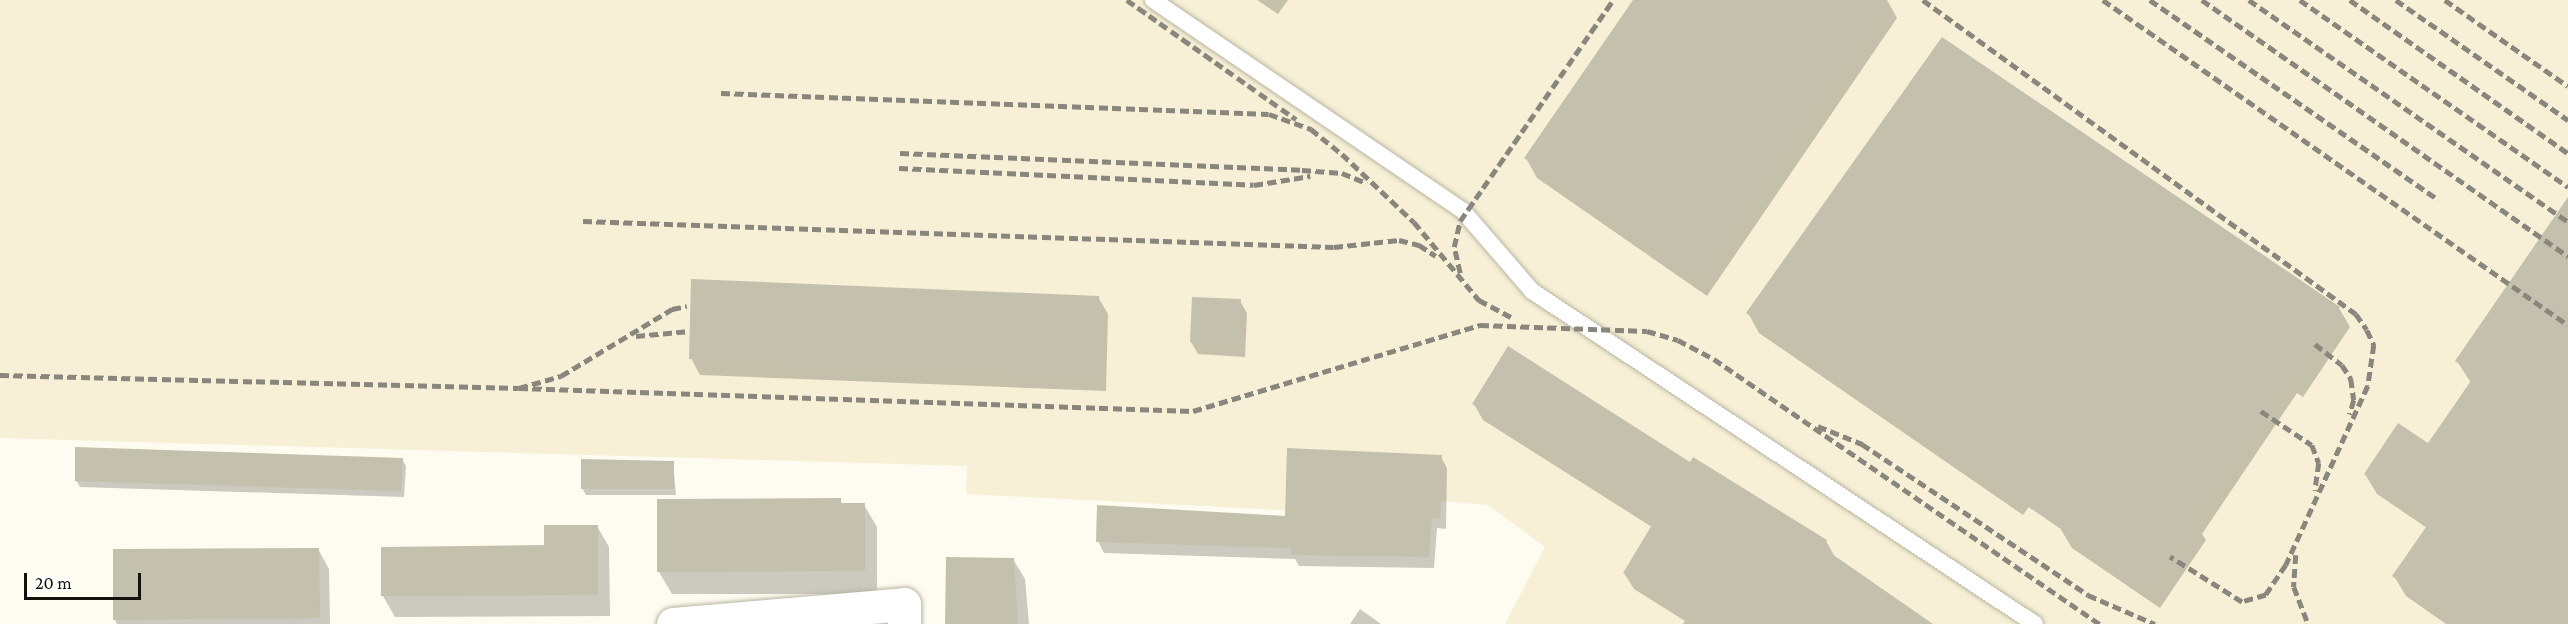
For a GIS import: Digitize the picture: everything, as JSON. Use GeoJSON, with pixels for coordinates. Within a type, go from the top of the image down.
{"type":"FeatureCollection","features":[{"type":"Feature","properties":{"kind":"street"},"geometry":{"type":"LineString","coordinates":[[673,624],[904,604],[904,624]]}},
{"type":"Feature","properties":{"kind":"lane"},"geometry":{"type":"LineString","coordinates":[[1153,0],[1463,211],[1532,291],[2036,624]]}},
{"type":"Feature","properties":{"kind":"shaded area"},"geometry":{"type":"Polygon","coordinates":[[[0,0],[2568,0],[2568,624],[1505,624],[1545,547],[1488,505],[1441,501],[1440,518],[966,494],[967,466],[0,438],[0,0]]]}},
{"type":"Feature","properties":{"kind":"building"},"geometry":{"type":"Polygon","coordinates":[[[1633,0],[1885,0],[1695,277],[1524,158],[1633,0]]]}},
{"type":"Feature","properties":{"kind":"building"},"geometry":{"type":"Polygon","coordinates":[[[1942,37],[2340,307],[2291,378],[2286,375],[2190,516],[2195,519],[2148,589],[1746,313],[1942,37]]]}},
{"type":"Feature","properties":{"kind":"building"},"geometry":{"type":"Polygon","coordinates":[[[2568,197],[2568,624],[2461,624],[2392,576],[2431,520],[2364,474],[2398,423],[2428,443],[2475,375],[2455,361],[2568,197]]]}},
{"type":"Feature","properties":{"kind":"building"},"geometry":{"type":"Polygon","coordinates":[[[691,279],[1099,296],[1097,374],[689,359],[691,279]]]}},
{"type":"Feature","properties":{"kind":"building"},"geometry":{"type":"Polygon","coordinates":[[[1192,297],[1241,299],[1239,345],[1190,342],[1192,297]]]}},
{"type":"Feature","properties":{"kind":"building"},"geometry":{"type":"Polygon","coordinates":[[[1508,346],[1690,462],[1693,457],[1827,540],[1822,547],[1933,624],[1705,624],[1623,573],[1655,520],[1472,404],[1508,346]]]}},
{"type":"Feature","properties":{"kind":"building"},"geometry":{"type":"Polygon","coordinates":[[[75,447],[403,458],[401,491],[75,481],[75,447]]]}},
{"type":"Feature","properties":{"kind":"building"},"geometry":{"type":"Polygon","coordinates":[[[1287,448],[1442,455],[1440,518],[1432,517],[1429,557],[1291,555],[1291,548],[1096,542],[1097,505],[1285,516],[1287,448]]]}},
{"type":"Feature","properties":{"kind":"building"},"geometry":{"type":"Polygon","coordinates":[[[581,459],[674,461],[674,489],[581,489],[581,459]]]}},
{"type":"Feature","properties":{"kind":"building"},"geometry":{"type":"Polygon","coordinates":[[[841,498],[841,503],[865,503],[865,571],[657,572],[657,499],[841,498]]]}},
{"type":"Feature","properties":{"kind":"building"},"geometry":{"type":"Polygon","coordinates":[[[544,525],[598,525],[598,595],[381,596],[381,547],[544,545],[544,525]]]}},
{"type":"Feature","properties":{"kind":"building"},"geometry":{"type":"Polygon","coordinates":[[[319,548],[320,618],[113,620],[113,549],[319,548]]]}},
{"type":"Feature","properties":{"kind":"building"},"geometry":{"type":"Polygon","coordinates":[[[946,557],[1014,558],[1018,624],[945,624],[946,557]]]}},
{"type":"Feature","properties":{"kind":"railway"},"geometry":{"type":"LineString","coordinates":[[1127,0],[1296,119]]}},
{"type":"Feature","properties":{"kind":"railway"},"geometry":{"type":"LineString","coordinates":[[1460,273],[1454,247],[1460,221],[1613,0]]}},
{"type":"Feature","properties":{"kind":"railway"},"geometry":{"type":"LineString","coordinates":[[1923,0],[2356,314],[2374,345],[2368,386],[2286,565],[2266,595],[2242,602],[2170,557]]}},
{"type":"Feature","properties":{"kind":"railway"},"geometry":{"type":"LineString","coordinates":[[2103,0],[2568,325]]}},
{"type":"Feature","properties":{"kind":"railway"},"geometry":{"type":"LineString","coordinates":[[2150,0],[2439,200]]}},
{"type":"Feature","properties":{"kind":"railway"},"geometry":{"type":"LineString","coordinates":[[2202,0],[2568,256]]}},
{"type":"Feature","properties":{"kind":"railway"},"geometry":{"type":"LineString","coordinates":[[2249,0],[2568,222]]}},
{"type":"Feature","properties":{"kind":"railway"},"geometry":{"type":"LineString","coordinates":[[2300,0],[2568,187]]}},
{"type":"Feature","properties":{"kind":"railway"},"geometry":{"type":"LineString","coordinates":[[2350,0],[2568,153]]}},
{"type":"Feature","properties":{"kind":"railway"},"geometry":{"type":"LineString","coordinates":[[2396,0],[2568,120]]}},
{"type":"Feature","properties":{"kind":"railway"},"geometry":{"type":"LineString","coordinates":[[2445,0],[2568,86]]}},
{"type":"Feature","properties":{"kind":"railway"},"geometry":{"type":"LineString","coordinates":[[721,93],[1269,114],[1311,129],[1342,154],[1414,222],[1479,300],[1514,319]]}},
{"type":"Feature","properties":{"kind":"railway"},"geometry":{"type":"LineString","coordinates":[[900,153],[1302,170],[1342,173],[1367,183]]}},
{"type":"Feature","properties":{"kind":"railway"},"geometry":{"type":"LineString","coordinates":[[899,168],[1254,185],[1310,176]]}},
{"type":"Feature","properties":{"kind":"railway"},"geometry":{"type":"LineString","coordinates":[[583,221],[1334,247],[1399,240],[1419,245],[1436,256]]}},
{"type":"Feature","properties":{"kind":"railway"},"geometry":{"type":"LineString","coordinates":[[0,375],[519,388],[561,376],[672,309],[687,306]]}},
{"type":"Feature","properties":{"kind":"railway"},"geometry":{"type":"LineString","coordinates":[[519,388],[1193,411],[1480,325],[1647,331],[1678,340],[1714,359],[2100,624]]}},
{"type":"Feature","properties":{"kind":"railway"},"geometry":{"type":"LineString","coordinates":[[636,336],[690,331]]}},
{"type":"Feature","properties":{"kind":"railway"},"geometry":{"type":"LineString","coordinates":[[2315,344],[2342,365],[2351,379],[2354,400],[2350,414]]}},
{"type":"Feature","properties":{"kind":"railway"},"geometry":{"type":"LineString","coordinates":[[2261,411],[2312,445],[2319,463],[2315,491]]}},
{"type":"Feature","properties":{"kind":"railway"},"geometry":{"type":"LineString","coordinates":[[1818,426],[1862,444],[2088,595],[2155,624]]}},
{"type":"Feature","properties":{"kind":"railway"},"geometry":{"type":"LineString","coordinates":[[2296,555],[2294,587],[2308,624]]}}]}
